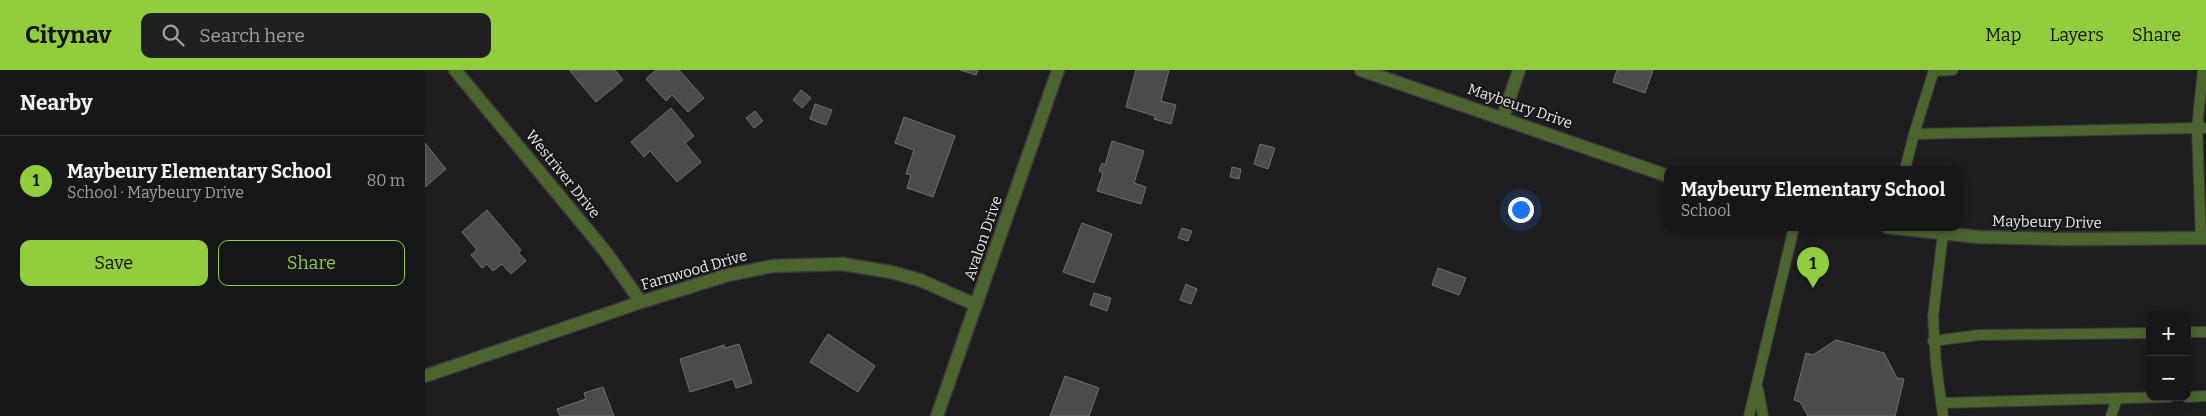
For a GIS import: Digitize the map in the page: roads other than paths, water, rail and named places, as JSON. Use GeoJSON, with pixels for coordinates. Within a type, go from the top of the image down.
{"type":"FeatureCollection","features":[{"type":"Feature","properties":{"kind":"street","name":"Westriver Drive"},"geometry":{"type":"LineString","coordinates":[[455,70],[605,252],[641,302]]}},
{"type":"Feature","properties":{"kind":"street","name":"Avalon Drive"},"geometry":{"type":"LineString","coordinates":[[937,416],[1059,70]]}},
{"type":"Feature","properties":{"kind":"street","name":"Maybeury Drive"},"geometry":{"type":"LineString","coordinates":[[1361,70],[1503,117],[1664,175]]}},
{"type":"Feature","properties":{"kind":"street"},"geometry":{"type":"LineString","coordinates":[[1503,117],[1519,70]]}},
{"type":"Feature","properties":{"kind":"street","name":"Maybeury Drive"},"geometry":{"type":"LineString","coordinates":[[1926,231],[1978,236],[2064,239],[2203,238]]}},
{"type":"Feature","properties":{"kind":"street","name":"Farnwood Drive"},"geometry":{"type":"LineString","coordinates":[[425,376],[641,302],[728,275],[773,266],[842,264],[891,272],[920,280],[976,305]]}},
{"type":"Feature","properties":{"kind":"lane"},"geometry":{"type":"LineString","coordinates":[[1906,166],[1934,70],[1953,70]]}},
{"type":"Feature","properties":{"kind":"lane"},"geometry":{"type":"LineString","coordinates":[[2203,70],[2203,238]]}},
{"type":"Feature","properties":{"kind":"lane"},"geometry":{"type":"LineString","coordinates":[[1914,134],[2202,128]]}},
{"type":"Feature","properties":{"kind":"lane"},"geometry":{"type":"LineString","coordinates":[[1749,416],[1793,231]]}},
{"type":"Feature","properties":{"kind":"lane"},"geometry":{"type":"LineString","coordinates":[[1943,233],[1933,317],[1933,341],[1943,416]]}},
{"type":"Feature","properties":{"kind":"lane"},"geometry":{"type":"LineString","coordinates":[[2191,332],[2206,332]]}},
{"type":"Feature","properties":{"kind":"lane"},"geometry":{"type":"LineString","coordinates":[[1933,341],[1979,335],[2146,333]]}},
{"type":"Feature","properties":{"kind":"lane"},"geometry":{"type":"LineString","coordinates":[[1757,388],[1763,416]]}},
{"type":"Feature","properties":{"kind":"lane"},"geometry":{"type":"LineString","coordinates":[[2191,397],[2206,396]]}},
{"type":"Feature","properties":{"kind":"lane"},"geometry":{"type":"LineString","coordinates":[[1941,404],[2146,398]]}},
{"type":"Feature","properties":{"kind":"lane"},"geometry":{"type":"LineString","coordinates":[[2111,416],[2117,399]]}},
{"type":"Feature","properties":{"kind":"place","name":"Maybeury Elementary School"},"geometry":{"type":"Point","coordinates":[1813,288]}}]}
